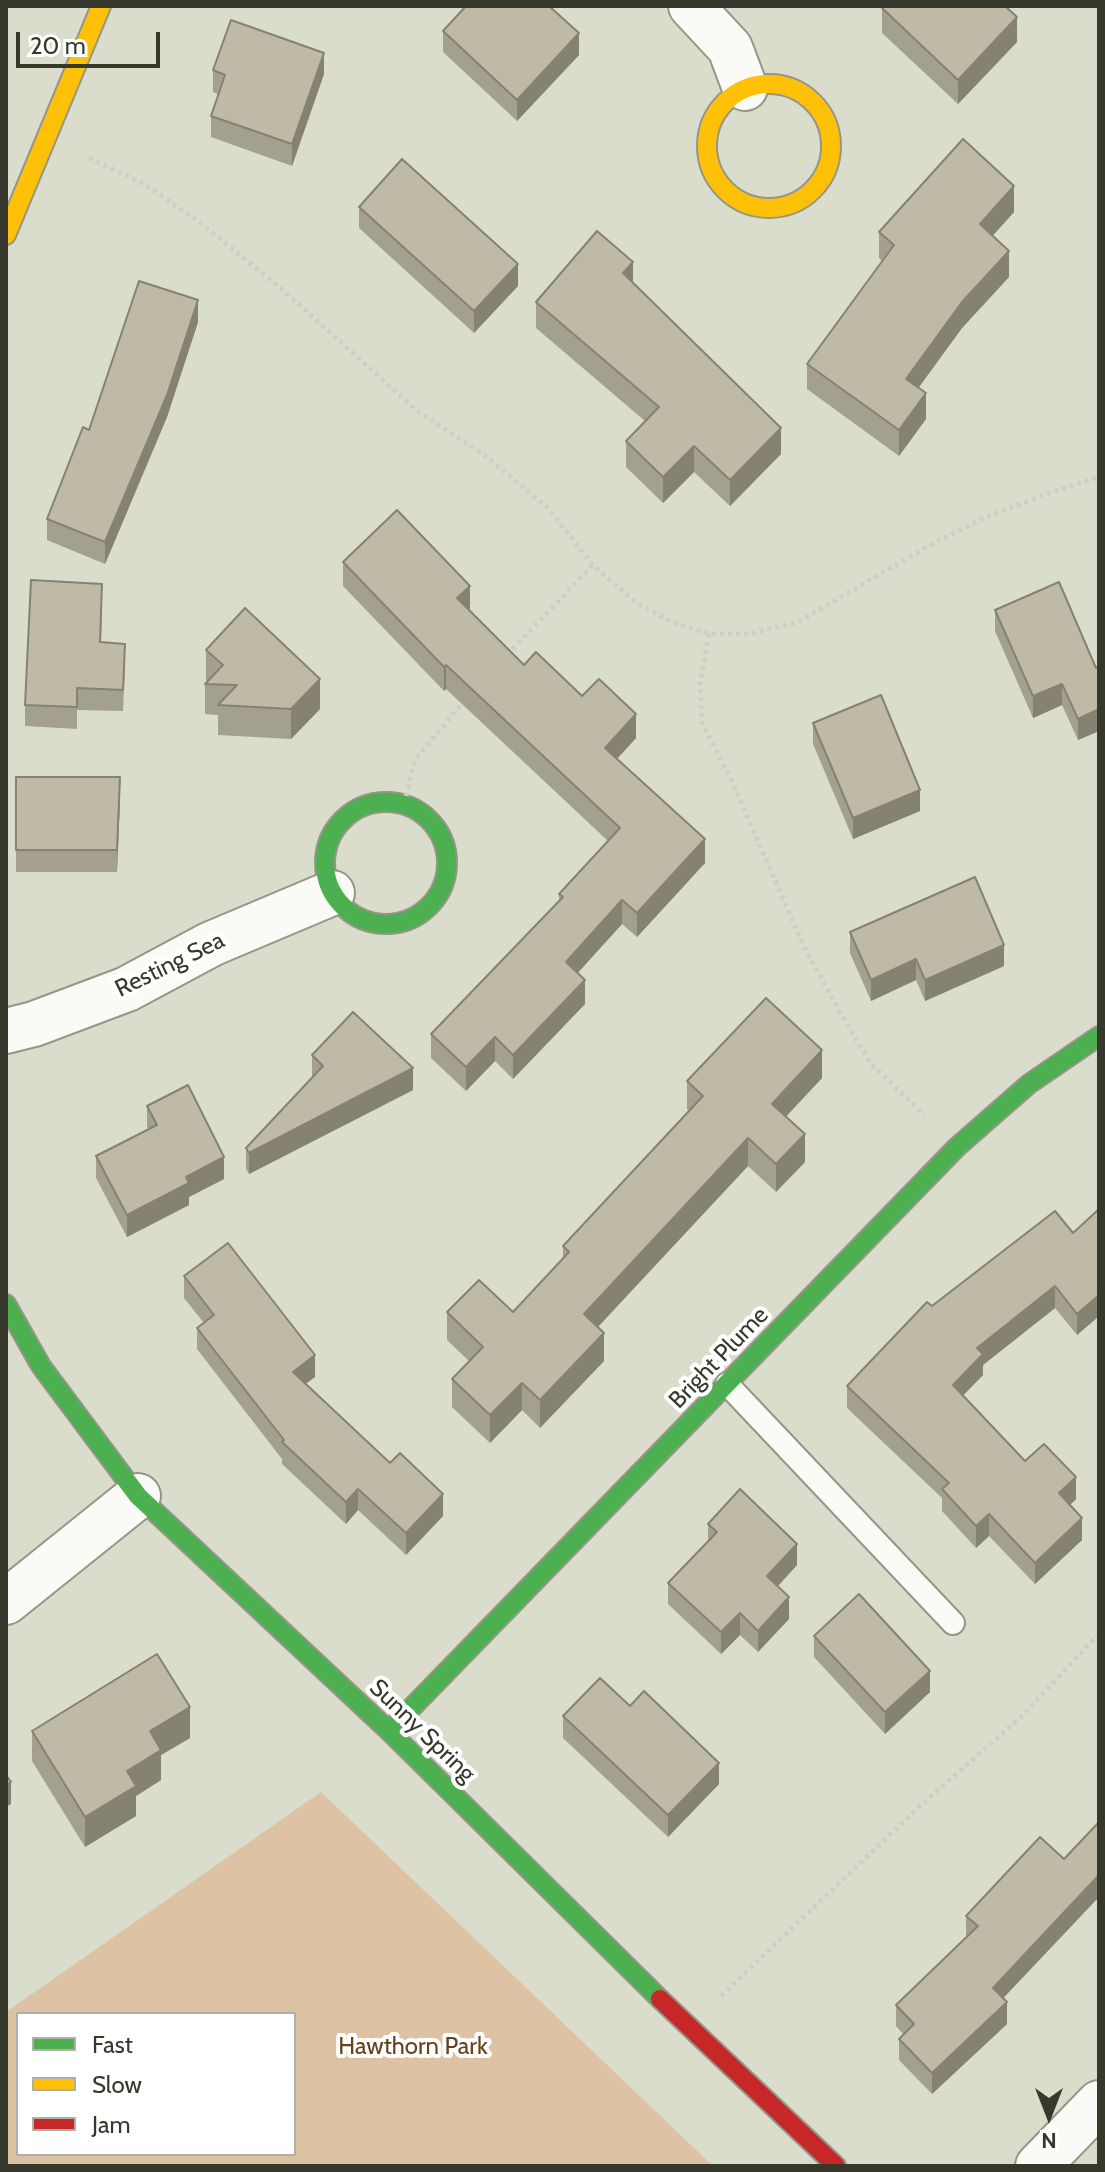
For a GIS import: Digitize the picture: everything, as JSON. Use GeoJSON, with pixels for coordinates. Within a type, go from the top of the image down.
{"type":"FeatureCollection","features":[{"type":"Feature","properties":{"kind":"street"},"geometry":{"type":"LineString","coordinates":[[6,235],[101,6]]}},
{"type":"Feature","properties":{"kind":"street"},"geometry":{"type":"LineString","coordinates":[[691,6],[730,48],[745,88]]}},
{"type":"Feature","properties":{"kind":"street"},"geometry":{"type":"LineString","coordinates":[[769,84],[794,88],[809,98],[827,121],[832,142],[829,165],[812,192],[788,206],[759,208],[733,198],[715,179],[707,159],[707,135],[714,117],[725,102],[745,88],[769,84]]}},
{"type":"Feature","properties":{"kind":"street"},"geometry":{"type":"LineString","coordinates":[[379,802],[404,804],[435,824],[448,851],[447,877],[433,905],[415,918],[389,925],[368,922],[346,910],[332,893],[325,867],[326,848],[336,826],[351,813],[379,802]]}},
{"type":"Feature","properties":{"kind":"street","name":"Resting Sea"},"geometry":{"type":"LineString","coordinates":[[6,1031],[34,1024],[127,989],[211,944],[332,893]]}},
{"type":"Feature","properties":{"kind":"street","name":"Bright Plume"},"geometry":{"type":"LineString","coordinates":[[389,1731],[957,1147],[1029,1084],[1099,1036]]}},
{"type":"Feature","properties":{"kind":"street","name":"Sunny Spring"},"geometry":{"type":"LineString","coordinates":[[6,1304],[41,1366],[138,1496],[389,1731],[688,2027],[836,2166]]}},
{"type":"Feature","properties":{"kind":"street"},"geometry":{"type":"LineString","coordinates":[[6,1602],[138,1496]]}},
{"type":"Feature","properties":{"kind":"street"},"geometry":{"type":"LineString","coordinates":[[1038,2166],[1099,2103]]}},
{"type":"Feature","properties":{"kind":"lane"},"geometry":{"type":"LineString","coordinates":[[727,1384],[953,1623]]}},
{"type":"Feature","properties":{"kind":"path"},"geometry":{"type":"LineString","coordinates":[[79,153],[146,185],[203,225],[283,290],[415,409],[487,457],[548,508],[593,565],[635,602],[674,623],[709,634],[748,634],[798,622],[930,545],[986,517],[1099,477]]}},
{"type":"Feature","properties":{"kind":"path"},"geometry":{"type":"LineString","coordinates":[[500,663],[593,565]]}},
{"type":"Feature","properties":{"kind":"path"},"geometry":{"type":"LineString","coordinates":[[709,634],[700,683],[702,723],[731,779],[804,947],[871,1064],[957,1147]]}},
{"type":"Feature","properties":{"kind":"path"},"geometry":{"type":"LineString","coordinates":[[404,804],[415,760],[469,695]]}},
{"type":"Feature","properties":{"kind":"path"},"geometry":{"type":"LineString","coordinates":[[720,1996],[920,1806],[1020,1718],[1099,1634]]}},
{"type":"Feature","properties":{"kind":"green space","name":"Hawthorn Park"},"geometry":{"type":"Polygon","coordinates":[[[321,1792],[713,2166],[6,2166],[6,2012],[321,1792]]]}},
{"type":"Feature","properties":{"kind":"building"},"geometry":{"type":"Polygon","coordinates":[[[466,6],[549,6],[579,33],[517,100],[443,31],[466,6]]]}},
{"type":"Feature","properties":{"kind":"building"},"geometry":{"type":"Polygon","coordinates":[[[1005,6],[1017,17],[958,80],[882,8],[1005,6]]]}},
{"type":"Feature","properties":{"kind":"building"},"geometry":{"type":"Polygon","coordinates":[[[231,20],[324,53],[292,144],[211,116],[225,75],[213,70],[231,20]]]}},
{"type":"Feature","properties":{"kind":"building"},"geometry":{"type":"Polygon","coordinates":[[[963,139],[1014,186],[980,224],[1009,251],[962,302],[906,379],[926,393],[899,430],[807,364],[894,245],[879,232],[963,139]]]}},
{"type":"Feature","properties":{"kind":"building"},"geometry":{"type":"Polygon","coordinates":[[[402,159],[518,264],[474,311],[359,207],[402,159]]]}},
{"type":"Feature","properties":{"kind":"building"},"geometry":{"type":"Polygon","coordinates":[[[597,231],[633,262],[623,273],[781,428],[730,480],[694,446],[663,477],[626,441],[659,407],[536,302],[597,231]]]}},
{"type":"Feature","properties":{"kind":"building"},"geometry":{"type":"Polygon","coordinates":[[[139,281],[198,300],[167,395],[105,542],[47,519],[83,427],[89,430],[139,281]]]}},
{"type":"Feature","properties":{"kind":"building"},"geometry":{"type":"Polygon","coordinates":[[[397,510],[470,586],[457,598],[524,665],[536,652],[582,696],[599,679],[636,714],[605,748],[705,839],[637,913],[622,900],[566,962],[585,980],[513,1055],[495,1037],[466,1067],[431,1034],[563,897],[559,894],[620,828],[446,665],[444,667],[343,562],[397,510]]]}},
{"type":"Feature","properties":{"kind":"building"},"geometry":{"type":"Polygon","coordinates":[[[31,580],[102,584],[100,642],[125,644],[123,690],[77,688],[77,707],[25,705],[31,580]]]}},
{"type":"Feature","properties":{"kind":"building"},"geometry":{"type":"Polygon","coordinates":[[[1059,582],[1096,668],[1099,666],[1099,709],[1078,719],[1062,684],[1033,696],[995,610],[1059,582]]]}},
{"type":"Feature","properties":{"kind":"building"},"geometry":{"type":"Polygon","coordinates":[[[245,608],[320,679],[291,709],[218,705],[237,685],[205,684],[223,665],[206,650],[245,608]]]}},
{"type":"Feature","properties":{"kind":"building"},"geometry":{"type":"Polygon","coordinates":[[[881,695],[920,790],[853,818],[813,723],[881,695]]]}},
{"type":"Feature","properties":{"kind":"building"},"geometry":{"type":"Polygon","coordinates":[[[16,777],[120,777],[117,850],[16,850],[16,777]]]}},
{"type":"Feature","properties":{"kind":"building"},"geometry":{"type":"Polygon","coordinates":[[[975,877],[1004,945],[925,980],[916,959],[871,980],[850,932],[975,877]]]}},
{"type":"Feature","properties":{"kind":"building"},"geometry":{"type":"Polygon","coordinates":[[[766,998],[822,1050],[772,1104],[805,1134],[776,1164],[748,1138],[584,1314],[604,1333],[540,1400],[522,1383],[490,1415],[452,1379],[483,1347],[447,1312],[479,1280],[513,1312],[569,1252],[563,1246],[703,1096],[687,1081],[766,998]]]}},
{"type":"Feature","properties":{"kind":"building"},"geometry":{"type":"Polygon","coordinates":[[[353,1012],[413,1068],[249,1153],[246,1148],[323,1066],[312,1055],[353,1012]]]}},
{"type":"Feature","properties":{"kind":"building"},"geometry":{"type":"Polygon","coordinates":[[[188,1085],[224,1157],[186,1177],[189,1183],[127,1215],[96,1156],[157,1125],[147,1106],[188,1085]]]}},
{"type":"Feature","properties":{"kind":"building"},"geometry":{"type":"Polygon","coordinates":[[[1099,1209],[1099,1295],[1077,1314],[1055,1286],[977,1348],[983,1354],[953,1385],[1025,1461],[1044,1444],[1076,1477],[1059,1493],[1082,1518],[1035,1563],[989,1514],[976,1526],[942,1489],[949,1483],[847,1386],[927,1302],[932,1306],[1055,1211],[1073,1233],[1099,1209]]]}},
{"type":"Feature","properties":{"kind":"building"},"geometry":{"type":"Polygon","coordinates":[[[228,1243],[315,1355],[293,1372],[390,1463],[400,1453],[443,1494],[406,1533],[358,1489],[346,1502],[282,1442],[284,1440],[197,1328],[214,1315],[184,1276],[228,1243]]]}},
{"type":"Feature","properties":{"kind":"building"},"geometry":{"type":"Polygon","coordinates":[[[740,1489],[797,1544],[767,1576],[789,1597],[758,1631],[740,1613],[721,1632],[668,1583],[717,1532],[708,1524],[740,1489]]]}},
{"type":"Feature","properties":{"kind":"building"},"geometry":{"type":"Polygon","coordinates":[[[859,1594],[930,1671],[885,1712],[814,1636],[859,1594]]]}},
{"type":"Feature","properties":{"kind":"building"},"geometry":{"type":"Polygon","coordinates":[[[157,1654],[190,1707],[150,1731],[161,1750],[127,1771],[136,1786],[85,1817],[32,1731],[157,1654]]]}},
{"type":"Feature","properties":{"kind":"building"},"geometry":{"type":"Polygon","coordinates":[[[600,1678],[630,1706],[644,1691],[719,1763],[668,1815],[563,1716],[600,1678]]]}},
{"type":"Feature","properties":{"kind":"building"},"geometry":{"type":"Polygon","coordinates":[[[1099,1822],[1099,1875],[993,1988],[1007,2002],[932,2073],[899,2039],[914,2024],[896,2005],[978,1926],[966,1916],[1040,1837],[1064,1859],[1099,1822]]]}},
{"type":"Feature","properties":{"kind":"traffic: fast"},"geometry":{"type":"LineString","coordinates":[[386,802],[409,807],[429,820],[442,840],[447,863],[442,886],[429,906],[409,919],[386,924],[363,919],[343,906],[330,886],[325,863],[330,840],[343,820],[363,807],[386,802]]}},
{"type":"Feature","properties":{"kind":"traffic: fast"},"geometry":{"type":"LineString","coordinates":[[389,1731],[957,1147],[1029,1084],[1099,1036]]}},
{"type":"Feature","properties":{"kind":"traffic: fast"},"geometry":{"type":"LineString","coordinates":[[6,1304],[41,1366],[138,1496],[389,1731],[660,1999]]}},
{"type":"Feature","properties":{"kind":"traffic: slow"},"geometry":{"type":"LineString","coordinates":[[6,235],[101,6]]}},
{"type":"Feature","properties":{"kind":"traffic: slow"},"geometry":{"type":"LineString","coordinates":[[769,84],[793,89],[813,102],[826,122],[831,146],[826,170],[813,190],[793,203],[769,208],[745,203],[725,190],[712,170],[707,146],[712,122],[725,102],[745,89],[769,84]]}},
{"type":"Feature","properties":{"kind":"traffic: jam"},"geometry":{"type":"LineString","coordinates":[[660,1999],[836,2166]]}}]}
